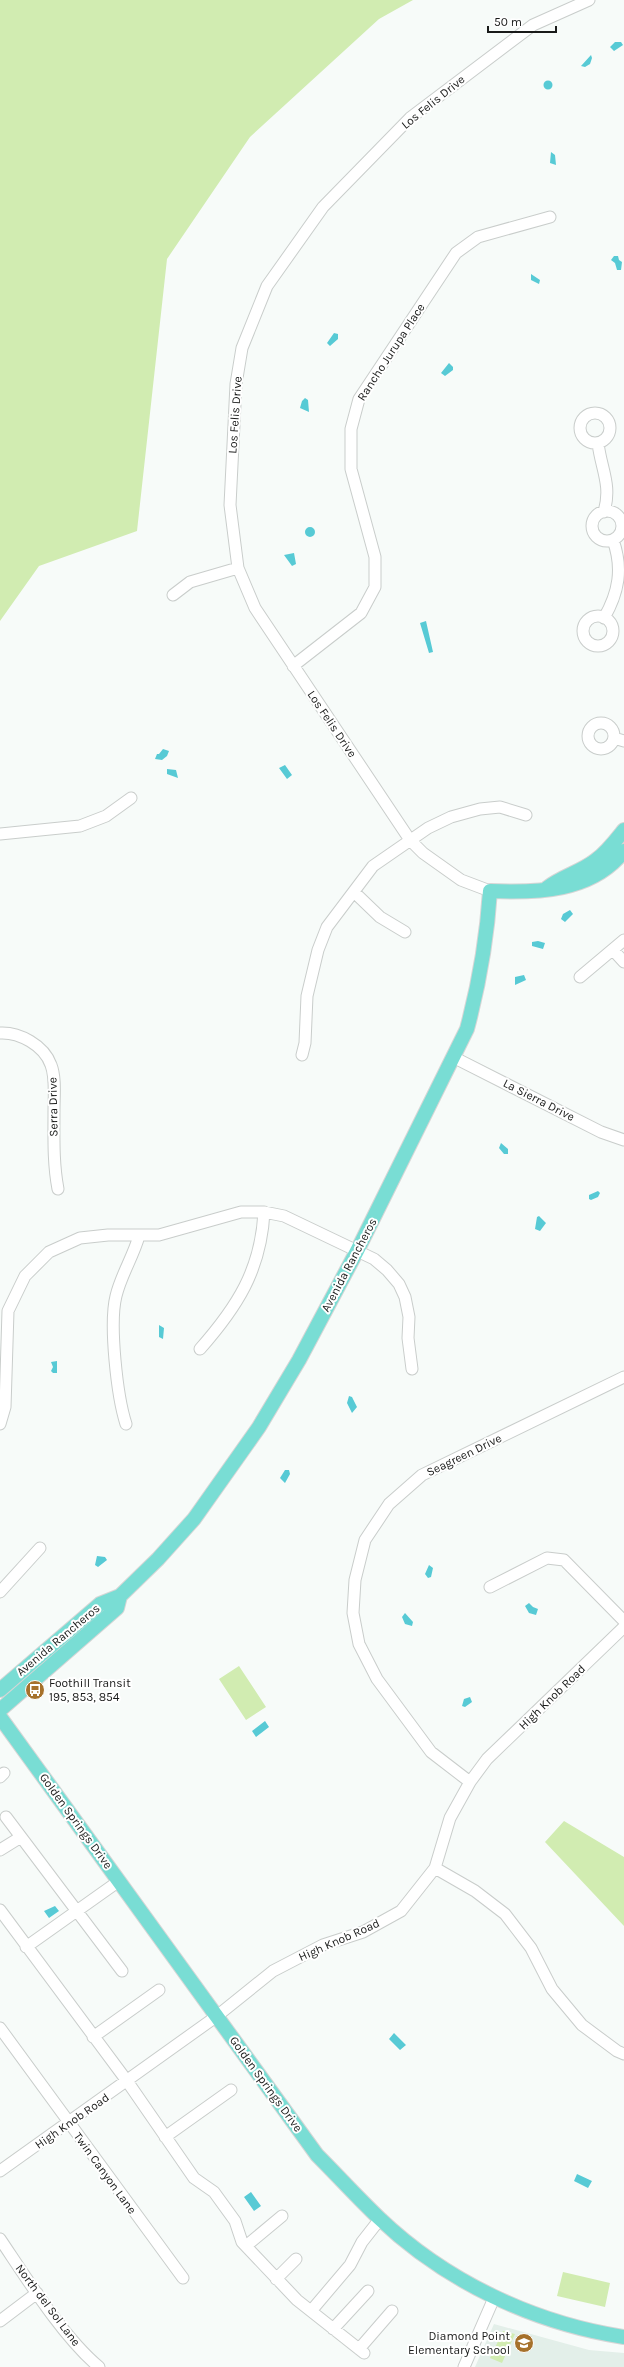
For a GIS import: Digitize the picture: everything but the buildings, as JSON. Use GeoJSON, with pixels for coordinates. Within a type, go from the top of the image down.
{"type":"FeatureCollection","features":[{"type":"Feature","properties":{"kind":"main road"},"geometry":{"type":"LineString","coordinates":[[547,888],[560,878],[576,872],[596,860],[624,830]]}},
{"type":"Feature","properties":{"kind":"main road"},"geometry":{"type":"LineString","coordinates":[[490,891],[523,893],[547,888],[563,889],[587,880],[624,851]]}},
{"type":"Feature","properties":{"kind":"main road","name":"Avenida Rancheros"},"geometry":{"type":"LineString","coordinates":[[0,1690],[100,1604],[120,1596],[158,1559],[194,1519],[259,1427],[299,1360],[357,1251],[454,1058],[467,1029],[478,990],[487,928],[490,891]]}},
{"type":"Feature","properties":{"kind":"main road","name":"Avenida Rancheros"},"geometry":{"type":"LineString","coordinates":[[0,1710],[117,1608],[120,1596]]}},
{"type":"Feature","properties":{"kind":"main road","name":"Golden Springs Drive"},"geometry":{"type":"LineString","coordinates":[[0,1717],[317,2155],[380,2219],[443,2268],[494,2298],[546,2318],[624,2337]]}},
{"type":"Feature","properties":{"kind":"street","name":"Los Felis Drive"},"geometry":{"type":"LineString","coordinates":[[490,891],[461,880],[423,853],[410,840],[255,608],[238,568],[230,505],[236,384],[242,348],[267,286],[323,207],[410,118],[533,25],[589,0]]}},
{"type":"Feature","properties":{"kind":"street","name":"Rancho Jurupa Place"},"geometry":{"type":"LineString","coordinates":[[293,666],[361,613],[375,587],[375,557],[351,469],[351,429],[359,399],[456,253],[478,237],[550,217]]}},
{"type":"Feature","properties":{"kind":"street"},"geometry":{"type":"LineString","coordinates":[[598,444],[600,457],[608,481],[607,502],[604,512]]}},
{"type":"Feature","properties":{"kind":"street"},"geometry":{"type":"LineString","coordinates":[[604,512],[611,512],[622,521],[622,528],[613,540],[599,539],[592,530],[594,518],[604,512]]}},
{"type":"Feature","properties":{"kind":"street"},"geometry":{"type":"LineString","coordinates":[[604,618],[622,579],[618,556],[613,540]]}},
{"type":"Feature","properties":{"kind":"street"},"geometry":{"type":"LineString","coordinates":[[173,595],[190,582],[238,568]]}},
{"type":"Feature","properties":{"kind":"street"},"geometry":{"type":"LineString","coordinates":[[597,616],[604,618],[610,623],[619,636],[599,646],[588,642],[584,636],[586,624],[590,618],[597,616]]}},
{"type":"Feature","properties":{"kind":"street"},"geometry":{"type":"LineString","coordinates":[[0,834],[80,826],[106,816],[131,798]]}},
{"type":"Feature","properties":{"kind":"street"},"geometry":{"type":"LineString","coordinates":[[302,1055],[305,1043],[307,996],[318,950],[327,927],[373,866],[428,828],[451,817],[480,808],[500,807],[526,816]]}},
{"type":"Feature","properties":{"kind":"street"},"geometry":{"type":"LineString","coordinates":[[354,892],[380,917],[406,932]]}},
{"type":"Feature","properties":{"kind":"street"},"geometry":{"type":"LineString","coordinates":[[580,977],[624,940]]}},
{"type":"Feature","properties":{"kind":"street"},"geometry":{"type":"LineString","coordinates":[[613,950],[624,962]]}},
{"type":"Feature","properties":{"kind":"street","name":"Serra Drive"},"geometry":{"type":"LineString","coordinates":[[0,1033],[10,1033],[34,1042],[51,1064],[54,1088],[54,1166],[58,1189]]}},
{"type":"Feature","properties":{"kind":"street","name":"La Sierra Drive"},"geometry":{"type":"LineString","coordinates":[[454,1058],[601,1132],[624,1140]]}},
{"type":"Feature","properties":{"kind":"street"},"geometry":{"type":"LineString","coordinates":[[0,1424],[5,1407],[8,1311],[25,1276],[49,1252],[80,1238],[108,1235],[159,1235],[178,1231],[241,1212],[264,1212],[284,1216],[306,1224],[374,1259],[399,1284],[409,1317],[408,1338],[412,1369]]}},
{"type":"Feature","properties":{"kind":"street"},"geometry":{"type":"LineString","coordinates":[[200,1349],[231,1312],[246,1286],[259,1253],[264,1212]]}},
{"type":"Feature","properties":{"kind":"street"},"geometry":{"type":"LineString","coordinates":[[126,1424],[119,1397],[114,1314],[120,1282],[139,1236]]}},
{"type":"Feature","properties":{"kind":"street","name":"Seagreen Drive"},"geometry":{"type":"LineString","coordinates":[[470,1782],[432,1752],[377,1679],[359,1644],[353,1613],[355,1580],[365,1540],[389,1504],[422,1475],[624,1377]]}},
{"type":"Feature","properties":{"kind":"street"},"geometry":{"type":"LineString","coordinates":[[0,1592],[40,1548]]}},
{"type":"Feature","properties":{"kind":"street"},"geometry":{"type":"LineString","coordinates":[[490,1587],[547,1558],[564,1560],[624,1621]]}},
{"type":"Feature","properties":{"kind":"street","name":"High Knob Road"},"geometry":{"type":"LineString","coordinates":[[0,2171],[217,2016],[274,1971],[323,1945],[363,1932],[402,1911],[435,1868],[450,1818],[470,1782],[487,1759],[624,1627]]}},
{"type":"Feature","properties":{"kind":"street"},"geometry":{"type":"LineString","coordinates":[[6,1817],[76,1912],[122,1970]]}},
{"type":"Feature","properties":{"kind":"street"},"geometry":{"type":"LineString","coordinates":[[0,1850],[21,1837]]}},
{"type":"Feature","properties":{"kind":"street"},"geometry":{"type":"LineString","coordinates":[[435,1868],[475,1891],[505,1914],[531,1948],[552,1989],[582,2025],[617,2051],[624,2054]]}},
{"type":"Feature","properties":{"kind":"street"},"geometry":{"type":"LineString","coordinates":[[26,1947],[119,1882]]}},
{"type":"Feature","properties":{"kind":"street"},"geometry":{"type":"LineString","coordinates":[[0,1910],[126,2081],[194,2178],[214,2192],[236,2221],[242,2242],[276,2279],[332,2329],[361,2351],[392,2311]]}},
{"type":"Feature","properties":{"kind":"street"},"geometry":{"type":"LineString","coordinates":[[93,2037],[158,1990]]}},
{"type":"Feature","properties":{"kind":"street","name":"Twin Canyon Lane"},"geometry":{"type":"LineString","coordinates":[[0,2028],[183,2278]]}},
{"type":"Feature","properties":{"kind":"street"},"geometry":{"type":"LineString","coordinates":[[165,2137],[231,2090]]}},
{"type":"Feature","properties":{"kind":"street"},"geometry":{"type":"LineString","coordinates":[[246,2246],[282,2216]]}},
{"type":"Feature","properties":{"kind":"street"},"geometry":{"type":"LineString","coordinates":[[311,2311],[350,2265],[358,2247],[380,2219]]}},
{"type":"Feature","properties":{"kind":"street","name":"North del Sol Lane"},"geometry":{"type":"LineString","coordinates":[[0,2239],[37,2293],[87,2357],[99,2367]]}},
{"type":"Feature","properties":{"kind":"street"},"geometry":{"type":"LineString","coordinates":[[276,2279],[296,2259]]}},
{"type":"Feature","properties":{"kind":"street"},"geometry":{"type":"LineString","coordinates":[[332,2329],[368,2291]]}},
{"type":"Feature","properties":{"kind":"street"},"geometry":{"type":"LineString","coordinates":[[0,2321],[37,2293]]}},
{"type":"Feature","properties":{"kind":"street"},"geometry":{"type":"LineString","coordinates":[[464,2367],[494,2298]]}},
{"type":"Feature","properties":{"kind":"shaded area","name":"Diamond Point Elementary School"},"geometry":{"type":"Polygon","coordinates":[[[494,2324],[589,2350],[624,2353],[624,2367],[475,2367],[494,2324]]]}},
{"type":"Feature","properties":{"kind":"green space"},"geometry":{"type":"Polygon","coordinates":[[[0,0],[413,0],[379,19],[250,137],[167,259],[137,531],[39,566],[0,621],[0,0]]]}},
{"type":"Feature","properties":{"kind":"green space"},"geometry":{"type":"Polygon","coordinates":[[[239,1666],[266,1707],[246,1720],[219,1679],[239,1666]]]}},
{"type":"Feature","properties":{"kind":"green space"},"geometry":{"type":"Polygon","coordinates":[[[564,1821],[624,1857],[624,1926],[545,1842],[564,1821]]]}},
{"type":"Feature","properties":{"kind":"green space"},"geometry":{"type":"Polygon","coordinates":[[[563,2272],[610,2283],[605,2307],[557,2296],[563,2272]]]}},
{"type":"Feature","properties":{"kind":"green space"},"geometry":{"type":"Polygon","coordinates":[[[503,2331],[515,2334],[502,2363],[490,2358],[503,2331]]]}},
{"type":"Feature","properties":{"kind":"water"},"geometry":{"type":"Polygon","coordinates":[[[615,42],[621,42],[623,45],[614,51],[610,47],[615,42]]]}},
{"type":"Feature","properties":{"kind":"water"},"geometry":{"type":"Polygon","coordinates":[[[591,55],[592,58],[590,64],[585,67],[581,66],[591,55]]]}},
{"type":"Feature","properties":{"kind":"water"},"geometry":{"type":"Polygon","coordinates":[[[548,80],[553,85],[548,90],[543,85],[548,80]]]}},
{"type":"Feature","properties":{"kind":"water"},"geometry":{"type":"Polygon","coordinates":[[[551,152],[555,155],[556,165],[550,163],[551,152]]]}},
{"type":"Feature","properties":{"kind":"water"},"geometry":{"type":"Polygon","coordinates":[[[614,256],[618,256],[619,260],[622,262],[621,270],[617,270],[615,263],[611,260],[614,256]]]}},
{"type":"Feature","properties":{"kind":"water"},"geometry":{"type":"Polygon","coordinates":[[[531,274],[540,280],[539,284],[531,280],[531,274]]]}},
{"type":"Feature","properties":{"kind":"water"},"geometry":{"type":"Polygon","coordinates":[[[334,333],[338,334],[338,339],[330,346],[327,343],[334,333]]]}},
{"type":"Feature","properties":{"kind":"water"},"geometry":{"type":"Polygon","coordinates":[[[449,363],[453,367],[453,370],[445,376],[441,373],[449,363]]]}},
{"type":"Feature","properties":{"kind":"water"},"geometry":{"type":"Polygon","coordinates":[[[305,398],[308,400],[309,412],[300,408],[302,401],[305,398]]]}},
{"type":"Feature","properties":{"kind":"water"},"geometry":{"type":"Polygon","coordinates":[[[308,527],[312,527],[314,528],[314,536],[308,537],[305,534],[305,530],[308,527]]]}},
{"type":"Feature","properties":{"kind":"water"},"geometry":{"type":"Polygon","coordinates":[[[294,553],[296,564],[292,566],[284,555],[294,553]]]}},
{"type":"Feature","properties":{"kind":"water"},"geometry":{"type":"Polygon","coordinates":[[[426,621],[433,652],[429,653],[420,623],[426,621]]]}},
{"type":"Feature","properties":{"kind":"water"},"geometry":{"type":"Polygon","coordinates":[[[163,749],[169,751],[167,756],[162,760],[155,759],[157,754],[159,754],[163,749]]]}},
{"type":"Feature","properties":{"kind":"water"},"geometry":{"type":"Polygon","coordinates":[[[285,765],[292,775],[287,779],[279,768],[285,765]]]}},
{"type":"Feature","properties":{"kind":"water"},"geometry":{"type":"Polygon","coordinates":[[[167,769],[176,770],[178,778],[167,774],[167,769]]]}},
{"type":"Feature","properties":{"kind":"water"},"geometry":{"type":"Polygon","coordinates":[[[570,910],[573,914],[565,922],[561,919],[563,914],[570,910]]]}},
{"type":"Feature","properties":{"kind":"water"},"geometry":{"type":"Polygon","coordinates":[[[538,941],[545,943],[543,949],[532,946],[532,942],[538,941]]]}},
{"type":"Feature","properties":{"kind":"water"},"geometry":{"type":"Polygon","coordinates":[[[524,975],[526,980],[515,985],[515,977],[524,975]]]}},
{"type":"Feature","properties":{"kind":"water"},"geometry":{"type":"Polygon","coordinates":[[[501,1143],[508,1149],[508,1154],[504,1154],[499,1148],[501,1143]]]}},
{"type":"Feature","properties":{"kind":"water"},"geometry":{"type":"Polygon","coordinates":[[[598,1191],[600,1193],[598,1197],[591,1200],[589,1199],[589,1195],[598,1191]]]}},
{"type":"Feature","properties":{"kind":"water"},"geometry":{"type":"Polygon","coordinates":[[[539,1216],[546,1223],[540,1231],[535,1229],[537,1217],[539,1216]]]}},
{"type":"Feature","properties":{"kind":"water"},"geometry":{"type":"Polygon","coordinates":[[[159,1325],[164,1328],[163,1339],[159,1337],[159,1325]]]}},
{"type":"Feature","properties":{"kind":"water"},"geometry":{"type":"Polygon","coordinates":[[[57,1361],[57,1373],[53,1373],[51,1371],[53,1367],[51,1362],[57,1361]]]}},
{"type":"Feature","properties":{"kind":"water"},"geometry":{"type":"Polygon","coordinates":[[[349,1396],[352,1397],[357,1407],[352,1413],[347,1403],[349,1396]]]}},
{"type":"Feature","properties":{"kind":"water"},"geometry":{"type":"Polygon","coordinates":[[[285,1470],[289,1470],[290,1474],[285,1483],[280,1478],[285,1470]]]}},
{"type":"Feature","properties":{"kind":"water"},"geometry":{"type":"Polygon","coordinates":[[[97,1556],[105,1557],[107,1560],[98,1567],[95,1565],[97,1556]]]}},
{"type":"Feature","properties":{"kind":"water"},"geometry":{"type":"Polygon","coordinates":[[[429,1565],[433,1568],[431,1577],[428,1578],[425,1574],[429,1565]]]}},
{"type":"Feature","properties":{"kind":"water"},"geometry":{"type":"Polygon","coordinates":[[[529,1603],[538,1609],[536,1615],[529,1613],[525,1606],[529,1603]]]}},
{"type":"Feature","properties":{"kind":"water"},"geometry":{"type":"Polygon","coordinates":[[[405,1613],[413,1622],[412,1626],[405,1624],[402,1617],[405,1613]]]}},
{"type":"Feature","properties":{"kind":"water"},"geometry":{"type":"Polygon","coordinates":[[[470,1697],[472,1702],[465,1707],[462,1706],[464,1699],[470,1697]]]}},
{"type":"Feature","properties":{"kind":"water"},"geometry":{"type":"Polygon","coordinates":[[[265,1721],[269,1727],[256,1737],[252,1731],[265,1721]]]}},
{"type":"Feature","properties":{"kind":"water"},"geometry":{"type":"Polygon","coordinates":[[[55,1906],[59,1911],[49,1918],[44,1911],[55,1906]]]}},
{"type":"Feature","properties":{"kind":"water"},"geometry":{"type":"Polygon","coordinates":[[[394,2033],[406,2045],[400,2050],[389,2039],[394,2033]]]}},
{"type":"Feature","properties":{"kind":"water"},"geometry":{"type":"Polygon","coordinates":[[[577,2174],[592,2181],[588,2188],[574,2181],[577,2174]]]}},
{"type":"Feature","properties":{"kind":"water"},"geometry":{"type":"Polygon","coordinates":[[[251,2192],[261,2206],[254,2211],[244,2197],[251,2192]]]}},
{"type":"Feature","properties":{"kind":"place","name":"Foothill Transit 195, 853, 854"},"geometry":{"type":"Point","coordinates":[35,1690]}},
{"type":"Feature","properties":{"kind":"place","name":"Diamond Point Elementary School"},"geometry":{"type":"Point","coordinates":[524,2343]}}]}
